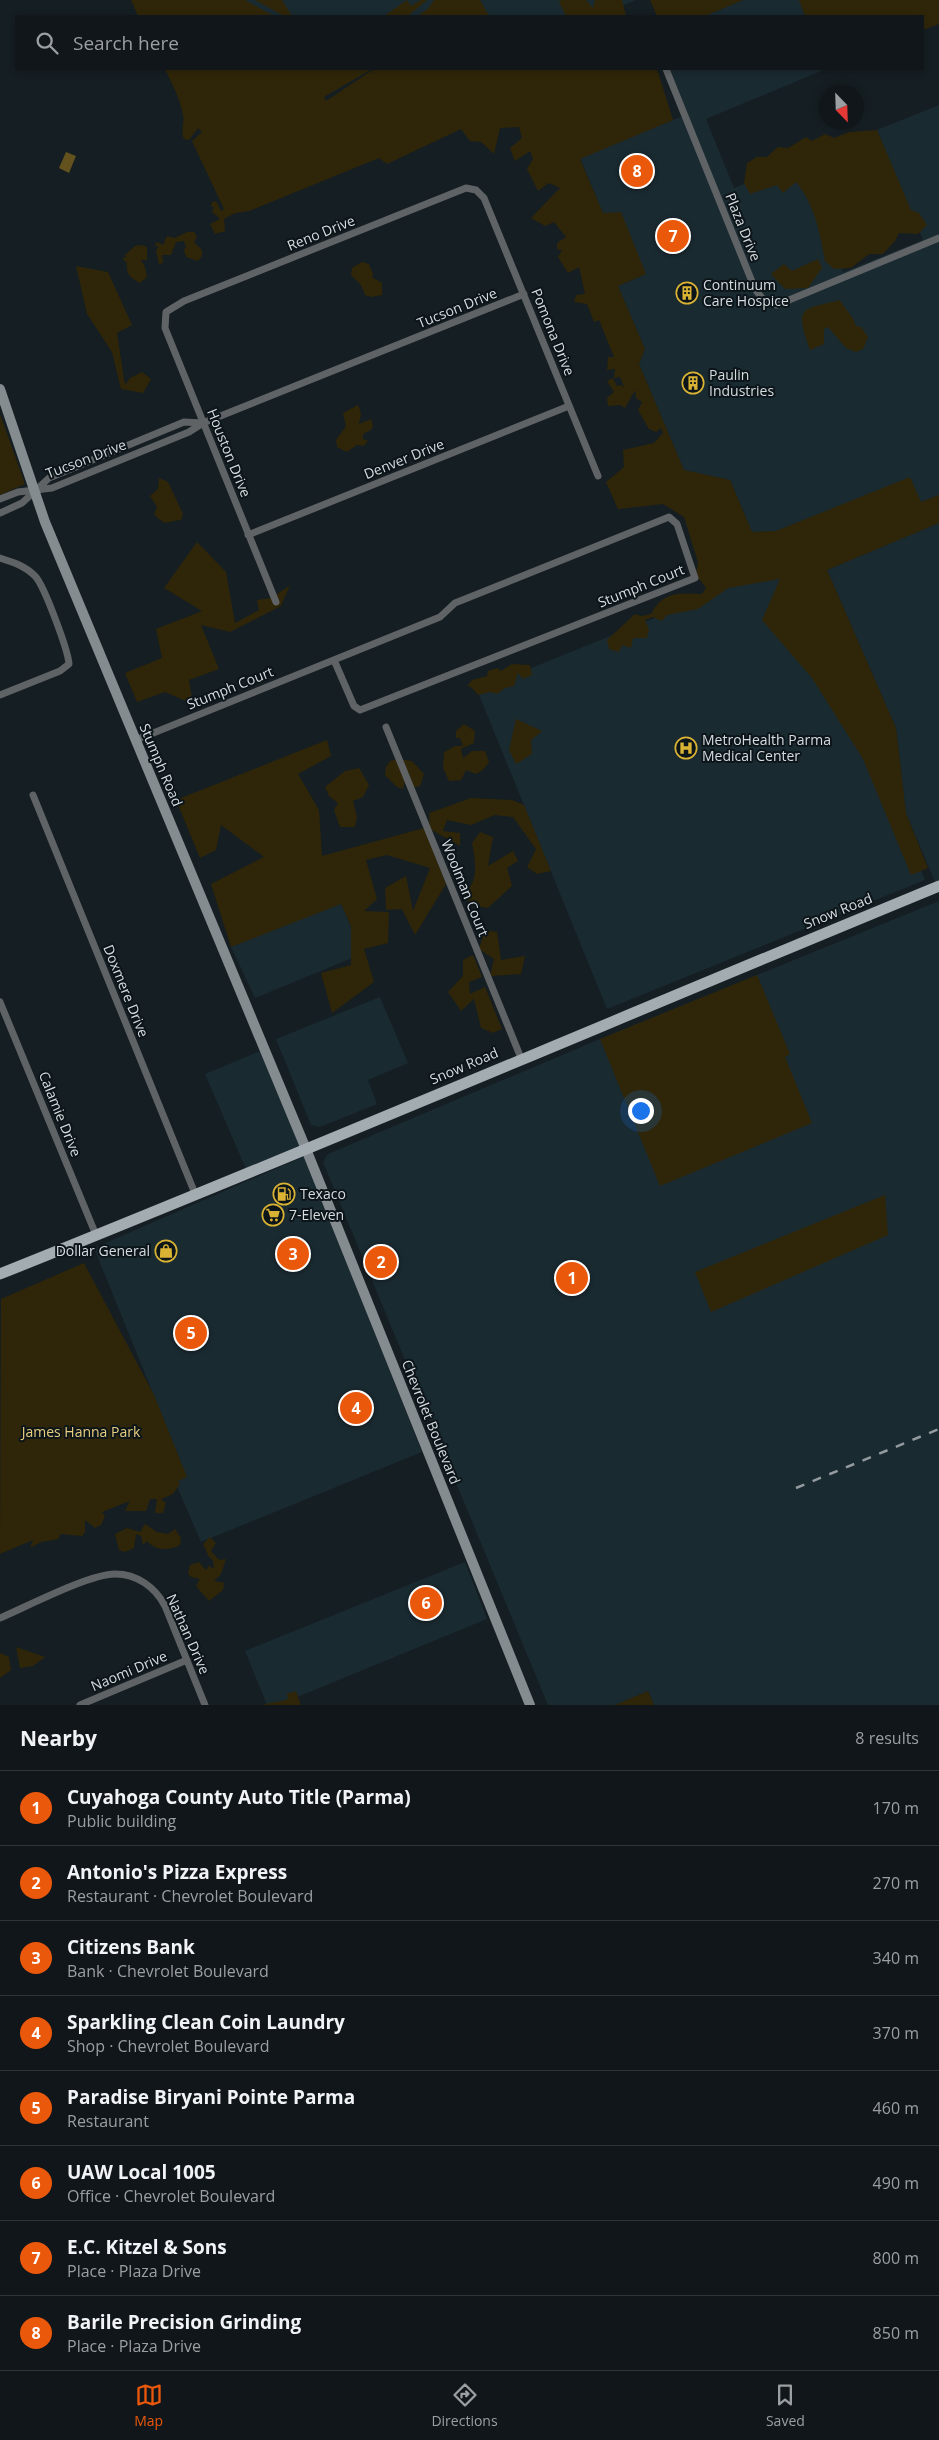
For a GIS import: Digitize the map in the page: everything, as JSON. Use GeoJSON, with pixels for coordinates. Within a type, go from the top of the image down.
{"type":"FeatureCollection","features":[{"type":"Feature","properties":{"kind":"main road","name":"Stumph Road"},"geometry":{"type":"LineString","coordinates":[[0,389],[49,530],[306,1149]]}},
{"type":"Feature","properties":{"kind":"main road","name":"Snow Road"},"geometry":{"type":"LineString","coordinates":[[0,1274],[196,1196],[521,1058],[939,886]]}},
{"type":"Feature","properties":{"kind":"main road","name":"Chevrolet Boulevard"},"geometry":{"type":"LineString","coordinates":[[306,1149],[530,1705]]}},
{"type":"Feature","properties":{"kind":"street","name":"Plaza Drive"},"geometry":{"type":"LineString","coordinates":[[666,70],[755,289],[765,302],[777,305],[939,238]]}},
{"type":"Feature","properties":{"kind":"street","name":"Reno Drive"},"geometry":{"type":"LineString","coordinates":[[166,312],[184,301],[466,188],[476,190],[484,198]]}},
{"type":"Feature","properties":{"kind":"street","name":"Pomona Drive"},"geometry":{"type":"LineString","coordinates":[[484,198],[598,476]]}},
{"type":"Feature","properties":{"kind":"street","name":"Tucson Drive"},"geometry":{"type":"LineString","coordinates":[[35,490],[52,488],[189,432],[203,423],[524,294]]}},
{"type":"Feature","properties":{"kind":"street","name":"Houston Drive"},"geometry":{"type":"LineString","coordinates":[[166,312],[165,328],[276,602]]}},
{"type":"Feature","properties":{"kind":"street","name":"Denver Drive"},"geometry":{"type":"LineString","coordinates":[[248,535],[570,406]]}},
{"type":"Feature","properties":{"kind":"street","name":"Tucson Drive"},"geometry":{"type":"LineString","coordinates":[[35,490],[49,478],[184,422],[203,423]]}},
{"type":"Feature","properties":{"kind":"street"},"geometry":{"type":"LineString","coordinates":[[0,499],[18,492],[35,490]]}},
{"type":"Feature","properties":{"kind":"street"},"geometry":{"type":"LineString","coordinates":[[0,513],[22,503],[35,490]]}},
{"type":"Feature","properties":{"kind":"street","name":"Stumph Court"},"geometry":{"type":"LineString","coordinates":[[136,740],[440,617],[455,602],[668,518],[677,524],[694,578],[360,710],[354,706],[334,660]]}},
{"type":"Feature","properties":{"kind":"street"},"geometry":{"type":"LineString","coordinates":[[0,558],[16,563],[37,578],[68,650],[70,664],[60,671],[0,695]]}},
{"type":"Feature","properties":{"kind":"street","name":"Woolman Court"},"geometry":{"type":"LineString","coordinates":[[386,727],[521,1058]]}},
{"type":"Feature","properties":{"kind":"street","name":"Doxmere Drive"},"geometry":{"type":"LineString","coordinates":[[33,795],[196,1196]]}},
{"type":"Feature","properties":{"kind":"street","name":"Calamie Drive"},"geometry":{"type":"LineString","coordinates":[[0,1002],[96,1235]]}},
{"type":"Feature","properties":{"kind":"street","name":"Nathan Drive"},"geometry":{"type":"LineString","coordinates":[[0,1618],[96,1577],[116,1574],[140,1580],[161,1599],[205,1705]]}},
{"type":"Feature","properties":{"kind":"street","name":"Naomi Drive"},"geometry":{"type":"LineString","coordinates":[[80,1705],[187,1660]]}},
{"type":"Feature","properties":{"kind":"shaded area"},"geometry":{"type":"Polygon","coordinates":[[[143,0],[636,0],[600,15],[149,15],[143,0]]]}},
{"type":"Feature","properties":{"kind":"shaded area"},"geometry":{"type":"Polygon","coordinates":[[[743,0],[799,0],[805,15],[707,15],[743,0]]]}},
{"type":"Feature","properties":{"kind":"shaded area"},"geometry":{"type":"Polygon","coordinates":[[[669,70],[824,70],[706,119],[734,188],[796,163],[843,272],[923,240],[877,130],[939,105],[939,495],[921,502],[909,478],[776,531],[752,532],[730,480],[684,470],[639,364],[645,349],[618,286],[646,274],[603,213],[580,158],[688,114],[669,70]]]}},
{"type":"Feature","properties":{"kind":"shaded area"},"geometry":{"type":"Polygon","coordinates":[[[66,152],[76,156],[69,173],[59,168],[66,152]]]}},
{"type":"Feature","properties":{"kind":"shaded area"},"geometry":{"type":"Polygon","coordinates":[[[939,523],[939,881],[935,882],[906,813],[896,728],[827,570],[939,523]]]}},
{"type":"Feature","properties":{"kind":"shaded area","name":"MetroHealth Parma Medical Center"},"geometry":{"type":"Polygon","coordinates":[[[795,561],[925,880],[607,1009],[477,690],[795,561]]]}},
{"type":"Feature","properties":{"kind":"shaded area"},"geometry":{"type":"Polygon","coordinates":[[[939,901],[939,1705],[654,1705],[648,1691],[615,1705],[548,1705],[323,1162],[328,1154],[600,1039],[939,901]]]}},
{"type":"Feature","properties":{"kind":"shaded area"},"geometry":{"type":"Polygon","coordinates":[[[341,903],[362,954],[255,998],[231,947],[341,903]]]}},
{"type":"Feature","properties":{"kind":"shaded area"},"geometry":{"type":"Polygon","coordinates":[[[380,997],[408,1063],[368,1080],[377,1104],[320,1127],[311,1125],[276,1039],[380,997]]]}},
{"type":"Feature","properties":{"kind":"shaded area"},"geometry":{"type":"Polygon","coordinates":[[[260,1051],[300,1145],[246,1169],[205,1074],[260,1051]]]}},
{"type":"Feature","properties":{"kind":"shaded area"},"geometry":{"type":"Polygon","coordinates":[[[305,1156],[422,1452],[201,1542],[175,1482],[187,1477],[94,1248],[305,1156]]]}},
{"type":"Feature","properties":{"kind":"shaded area"},"geometry":{"type":"Polygon","coordinates":[[[465,1562],[487,1619],[278,1705],[267,1705],[245,1651],[465,1562]]]}},
{"type":"Feature","properties":{"kind":"green space"},"geometry":{"type":"Polygon","coordinates":[[[131,0],[245,0],[272,15],[138,15],[131,0]]]}},
{"type":"Feature","properties":{"kind":"green space"},"geometry":{"type":"Polygon","coordinates":[[[255,0],[282,0],[291,15],[282,15],[255,0]]]}},
{"type":"Feature","properties":{"kind":"green space"},"geometry":{"type":"Polygon","coordinates":[[[407,0],[411,6],[421,0],[427,0],[409,15],[385,15],[407,0]]]}},
{"type":"Feature","properties":{"kind":"green space"},"geometry":{"type":"Polygon","coordinates":[[[434,0],[480,0],[488,15],[419,15],[428,9],[434,0]]]}},
{"type":"Feature","properties":{"kind":"green space"},"geometry":{"type":"Polygon","coordinates":[[[561,0],[586,0],[593,8],[595,0],[622,0],[626,15],[566,15],[559,2],[561,0]]]}},
{"type":"Feature","properties":{"kind":"green space"},"geometry":{"type":"Polygon","coordinates":[[[650,0],[743,0],[707,15],[657,15],[650,0]]]}},
{"type":"Feature","properties":{"kind":"green space"},"geometry":{"type":"Polygon","coordinates":[[[799,0],[939,0],[939,24],[924,30],[924,15],[805,15],[799,0]]]}},
{"type":"Feature","properties":{"kind":"green space"},"geometry":{"type":"Polygon","coordinates":[[[165,70],[370,70],[324,97],[326,101],[372,70],[657,70],[673,120],[580,159],[603,213],[621,212],[646,274],[618,286],[645,349],[639,364],[684,470],[730,480],[752,532],[776,531],[910,477],[921,502],[939,495],[939,523],[827,570],[896,728],[906,813],[928,868],[911,875],[863,759],[812,678],[762,620],[780,579],[728,588],[698,609],[667,615],[662,621],[653,617],[645,620],[649,629],[647,638],[633,638],[631,648],[622,645],[619,652],[609,649],[607,640],[635,614],[642,616],[651,614],[656,606],[666,597],[686,593],[702,594],[706,588],[696,575],[698,562],[684,517],[663,504],[618,509],[606,482],[624,467],[623,450],[654,443],[663,433],[661,428],[656,432],[649,429],[638,410],[642,402],[636,398],[635,390],[625,408],[620,405],[608,406],[607,398],[614,392],[607,381],[613,378],[617,386],[622,385],[625,390],[620,377],[614,378],[615,369],[607,370],[608,357],[614,357],[599,320],[594,322],[587,304],[574,302],[576,295],[585,294],[579,267],[568,273],[558,257],[562,250],[557,249],[557,243],[566,237],[554,222],[545,226],[531,218],[560,188],[549,183],[538,191],[527,169],[533,159],[530,151],[515,161],[510,148],[522,138],[519,127],[500,128],[494,154],[481,142],[470,141],[461,129],[387,164],[379,158],[249,211],[235,213],[224,219],[225,231],[215,234],[210,224],[220,219],[212,212],[214,207],[211,207],[212,202],[216,201],[221,211],[224,209],[192,141],[202,132],[198,128],[189,140],[184,139],[182,133],[182,109],[165,70]]]}},
{"type":"Feature","properties":{"kind":"green space"},"geometry":{"type":"Polygon","coordinates":[[[877,130],[911,210],[919,213],[927,225],[918,234],[899,233],[895,241],[883,254],[869,254],[851,268],[834,269],[825,261],[819,230],[812,210],[796,182],[783,193],[777,185],[750,194],[744,183],[747,163],[757,157],[767,157],[778,147],[788,148],[806,137],[812,141],[825,134],[834,138],[849,132],[877,130]]]}},
{"type":"Feature","properties":{"kind":"green space"},"geometry":{"type":"Polygon","coordinates":[[[187,232],[194,232],[197,237],[194,242],[202,250],[202,256],[198,261],[186,257],[184,241],[176,242],[171,255],[162,255],[163,263],[159,264],[156,251],[159,246],[155,246],[157,242],[163,245],[167,236],[175,238],[187,232]]]}},
{"type":"Feature","properties":{"kind":"green space"},"geometry":{"type":"Polygon","coordinates":[[[142,245],[147,247],[147,260],[141,260],[147,277],[140,283],[129,275],[127,263],[122,258],[127,257],[125,255],[135,246],[142,245]]]}},
{"type":"Feature","properties":{"kind":"green space"},"geometry":{"type":"Polygon","coordinates":[[[818,259],[822,268],[808,288],[785,289],[771,274],[784,264],[792,271],[818,259]]]}},
{"type":"Feature","properties":{"kind":"green space"},"geometry":{"type":"Polygon","coordinates":[[[362,262],[369,264],[373,274],[372,277],[382,283],[382,295],[371,297],[365,295],[361,285],[351,275],[352,268],[362,262]]]}},
{"type":"Feature","properties":{"kind":"green space"},"geometry":{"type":"Polygon","coordinates":[[[76,266],[108,272],[132,325],[117,333],[125,385],[130,378],[142,372],[151,379],[143,393],[121,389],[112,352],[87,314],[76,266]]]}},
{"type":"Feature","properties":{"kind":"green space"},"geometry":{"type":"Polygon","coordinates":[[[840,300],[856,326],[861,327],[868,337],[863,349],[856,352],[846,348],[828,327],[824,329],[824,344],[810,350],[803,325],[802,318],[804,313],[816,306],[840,300]]]}},
{"type":"Feature","properties":{"kind":"green space"},"geometry":{"type":"Polygon","coordinates":[[[358,405],[361,413],[359,424],[371,419],[373,426],[371,430],[363,434],[363,439],[368,441],[364,446],[357,445],[347,452],[337,447],[336,440],[346,426],[343,413],[358,405]]]}},
{"type":"Feature","properties":{"kind":"green space"},"geometry":{"type":"Polygon","coordinates":[[[0,414],[25,484],[0,495],[0,414]]]}},
{"type":"Feature","properties":{"kind":"green space"},"geometry":{"type":"Polygon","coordinates":[[[159,478],[168,482],[183,514],[181,520],[167,523],[154,514],[157,507],[150,496],[158,489],[159,478]]]}},
{"type":"Feature","properties":{"kind":"green space"},"geometry":{"type":"Polygon","coordinates":[[[197,542],[226,572],[235,623],[259,610],[257,600],[272,598],[290,585],[281,606],[230,632],[201,625],[219,669],[189,680],[193,704],[165,692],[137,702],[125,673],[162,658],[156,629],[202,611],[164,588],[197,542]]]}},
{"type":"Feature","properties":{"kind":"green space"},"geometry":{"type":"Polygon","coordinates":[[[512,664],[530,665],[532,675],[523,679],[518,673],[514,686],[505,688],[497,694],[490,692],[478,695],[471,687],[467,686],[472,680],[487,676],[488,671],[497,668],[501,671],[512,664]]]}},
{"type":"Feature","properties":{"kind":"green space"},"geometry":{"type":"Polygon","coordinates":[[[516,719],[542,731],[531,740],[532,754],[516,764],[509,750],[516,719]]]}},
{"type":"Feature","properties":{"kind":"green space"},"geometry":{"type":"Polygon","coordinates":[[[464,724],[475,731],[474,743],[461,749],[463,758],[472,751],[485,751],[489,762],[483,770],[476,774],[466,770],[461,780],[449,781],[443,768],[444,752],[455,746],[463,746],[460,738],[456,738],[456,731],[464,724]]]}},
{"type":"Feature","properties":{"kind":"green space"},"geometry":{"type":"Polygon","coordinates":[[[327,740],[331,756],[298,774],[319,810],[322,856],[424,828],[446,884],[415,935],[402,909],[386,910],[385,888],[406,876],[413,911],[430,868],[387,855],[366,860],[377,899],[364,911],[389,912],[388,943],[364,949],[374,982],[332,1013],[321,973],[351,965],[351,926],[341,904],[231,947],[211,884],[264,857],[221,825],[216,850],[200,858],[176,800],[327,740]]]}},
{"type":"Feature","properties":{"kind":"green space"},"geometry":{"type":"Polygon","coordinates":[[[398,759],[412,761],[424,774],[420,786],[410,788],[405,780],[403,789],[397,787],[385,775],[386,767],[390,761],[398,759]]]}},
{"type":"Feature","properties":{"kind":"green space"},"geometry":{"type":"Polygon","coordinates":[[[359,768],[369,785],[363,797],[353,801],[357,817],[355,827],[340,827],[334,810],[338,803],[329,796],[325,787],[345,771],[359,768]]]}},
{"type":"Feature","properties":{"kind":"green space"},"geometry":{"type":"Polygon","coordinates":[[[471,798],[512,800],[524,805],[551,871],[537,874],[527,867],[536,849],[513,817],[495,815],[471,825],[447,820],[443,831],[460,833],[460,846],[430,829],[429,813],[471,798]]]}},
{"type":"Feature","properties":{"kind":"green space"},"geometry":{"type":"Polygon","coordinates":[[[480,832],[493,837],[488,866],[513,851],[518,861],[507,868],[512,886],[488,908],[470,905],[464,893],[472,883],[474,876],[475,863],[472,843],[480,832]]]}},
{"type":"Feature","properties":{"kind":"green space"},"geometry":{"type":"Polygon","coordinates":[[[485,930],[497,932],[501,960],[525,956],[521,974],[490,976],[494,959],[479,949],[485,930]]]}},
{"type":"Feature","properties":{"kind":"green space"},"geometry":{"type":"Polygon","coordinates":[[[473,955],[482,977],[469,982],[470,994],[485,987],[502,1029],[493,1033],[481,1028],[474,999],[461,1011],[448,992],[463,976],[463,960],[473,955]]]}},
{"type":"Feature","properties":{"kind":"green space"},"geometry":{"type":"Polygon","coordinates":[[[757,975],[790,1054],[785,1057],[812,1123],[660,1186],[600,1039],[757,975]]]}},
{"type":"Feature","properties":{"kind":"green space"},"geometry":{"type":"Polygon","coordinates":[[[885,1195],[888,1235],[711,1312],[695,1272],[885,1195]]]}},
{"type":"Feature","properties":{"kind":"green space","name":"James Hanna Park"},"geometry":{"type":"Polygon","coordinates":[[[84,1263],[154,1395],[187,1477],[178,1481],[180,1484],[173,1494],[161,1499],[166,1503],[163,1513],[155,1513],[157,1499],[150,1499],[146,1511],[125,1511],[130,1501],[102,1512],[105,1516],[101,1525],[95,1528],[85,1520],[85,1532],[82,1536],[60,1534],[59,1539],[41,1542],[30,1548],[33,1540],[0,1554],[1,1299],[84,1263]]]}},
{"type":"Feature","properties":{"kind":"green space"},"geometry":{"type":"Polygon","coordinates":[[[145,1524],[157,1532],[168,1534],[175,1529],[181,1538],[180,1545],[162,1549],[154,1547],[147,1541],[143,1545],[141,1536],[136,1534],[134,1548],[125,1552],[119,1550],[115,1534],[127,1528],[140,1532],[145,1524]]]}},
{"type":"Feature","properties":{"kind":"green space"},"geometry":{"type":"Polygon","coordinates":[[[210,1537],[216,1543],[211,1551],[219,1560],[226,1559],[221,1574],[214,1581],[224,1583],[223,1590],[209,1601],[196,1586],[200,1579],[191,1577],[188,1573],[190,1565],[199,1562],[206,1570],[209,1566],[214,1569],[213,1560],[209,1557],[203,1544],[210,1537]]]}},
{"type":"Feature","properties":{"kind":"green space"},"geometry":{"type":"Polygon","coordinates":[[[16,1647],[45,1657],[33,1666],[20,1668],[16,1647]]]}},
{"type":"Feature","properties":{"kind":"green space"},"geometry":{"type":"Polygon","coordinates":[[[0,1653],[9,1657],[11,1670],[0,1678],[0,1653]]]}},
{"type":"Feature","properties":{"kind":"green space"},"geometry":{"type":"Polygon","coordinates":[[[296,1691],[301,1705],[263,1705],[288,1699],[287,1694],[296,1691]]]}},
{"type":"Feature","properties":{"kind":"green space"},"geometry":{"type":"Polygon","coordinates":[[[648,1691],[654,1705],[615,1705],[648,1691]]]}},
{"type":"Feature","properties":{"kind":"railway"},"geometry":{"type":"LineString","coordinates":[[796,1488],[939,1429]]}},
{"type":"Feature","properties":{"kind":"place","name":"Barile Precision Grinding"},"geometry":{"type":"Point","coordinates":[637,171]}},
{"type":"Feature","properties":{"kind":"place","name":"E.C. Kitzel & Sons"},"geometry":{"type":"Point","coordinates":[673,236]}},
{"type":"Feature","properties":{"kind":"place","name":"Continuum Care Hospice"},"geometry":{"type":"Point","coordinates":[687,293]}},
{"type":"Feature","properties":{"kind":"place","name":"Paulin Industries"},"geometry":{"type":"Point","coordinates":[693,383]}},
{"type":"Feature","properties":{"kind":"place","name":"MetroHealth Parma Medical Center"},"geometry":{"type":"Point","coordinates":[686,748]}},
{"type":"Feature","properties":{"kind":"place","name":"Texaco"},"geometry":{"type":"Point","coordinates":[284,1194]}},
{"type":"Feature","properties":{"kind":"place","name":"7-Eleven"},"geometry":{"type":"Point","coordinates":[273,1215]}},
{"type":"Feature","properties":{"kind":"place","name":"Dollar General"},"geometry":{"type":"Point","coordinates":[166,1251]}},
{"type":"Feature","properties":{"kind":"place","name":"Citizens Bank"},"geometry":{"type":"Point","coordinates":[293,1254]}},
{"type":"Feature","properties":{"kind":"place","name":"Antonio's Pizza Express"},"geometry":{"type":"Point","coordinates":[381,1262]}},
{"type":"Feature","properties":{"kind":"place","name":"Cuyahoga County Auto Title (Parma)"},"geometry":{"type":"Point","coordinates":[572,1278]}},
{"type":"Feature","properties":{"kind":"place","name":"Paradise Biryani Pointe Parma"},"geometry":{"type":"Point","coordinates":[191,1333]}},
{"type":"Feature","properties":{"kind":"place","name":"Sparkling Clean Coin Laundry"},"geometry":{"type":"Point","coordinates":[356,1408]}},
{"type":"Feature","properties":{"kind":"place","name":"UAW Local 1005"},"geometry":{"type":"Point","coordinates":[426,1603]}}]}
